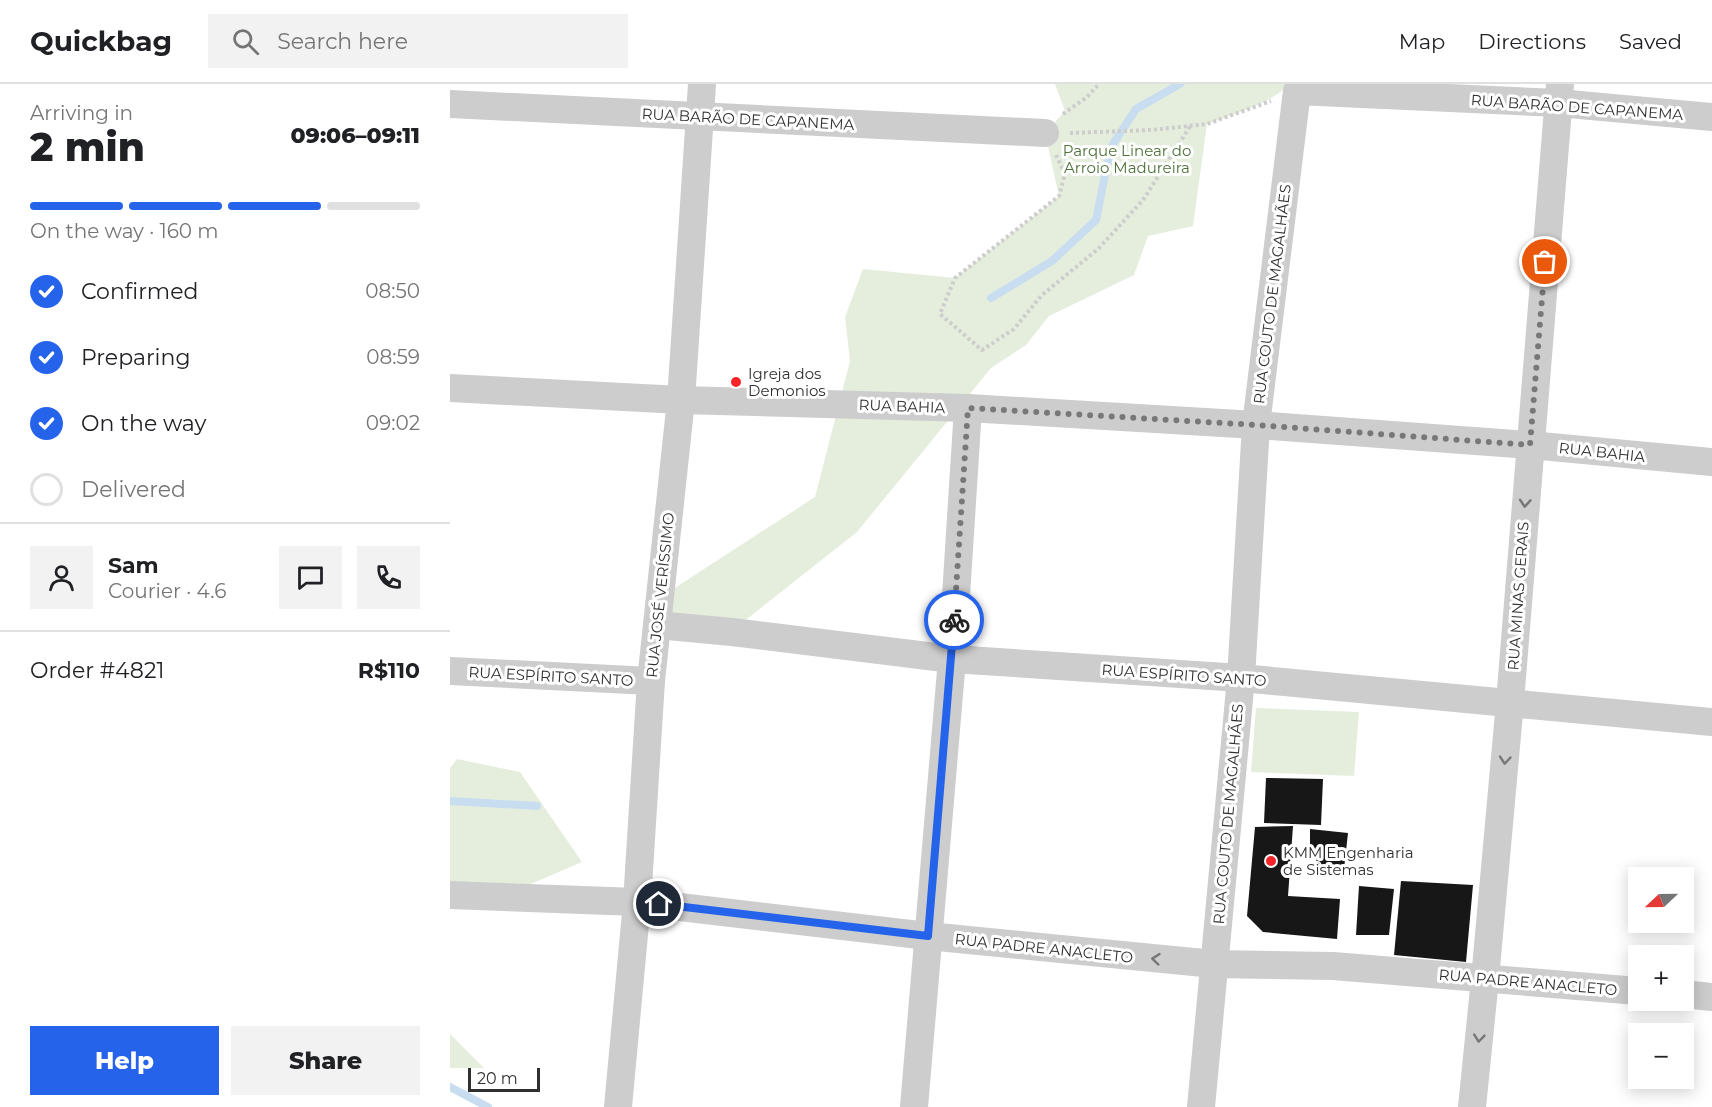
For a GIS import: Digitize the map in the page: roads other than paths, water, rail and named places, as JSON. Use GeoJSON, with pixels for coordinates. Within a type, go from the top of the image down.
{"type":"FeatureCollection","features":[{"type":"Feature","properties":{"kind":"street","name":"RUA JOSÉ VERÍSSIMO"},"geometry":{"type":"LineString","coordinates":[[618,1107],[637,902],[651,681],[681,400],[702,84]]}},
{"type":"Feature","properties":{"kind":"street","name":"RUA BARÃO DE CAPANEMA"},"geometry":{"type":"LineString","coordinates":[[1297,91],[1559,93],[1712,117]]}},
{"type":"Feature","properties":{"kind":"street","name":"RUA COUTO DE MAGALHÃES"},"geometry":{"type":"LineString","coordinates":[[1201,1107],[1241,678],[1256,425],[1297,91]]}},
{"type":"Feature","properties":{"kind":"street","name":"RUA MINAS GERAIS"},"geometry":{"type":"LineString","coordinates":[[1472,1107],[1510,702],[1559,93]]}},
{"type":"Feature","properties":{"kind":"street","name":"RUA BARÃO DE CAPANEMA"},"geometry":{"type":"LineString","coordinates":[[450,104],[1046,133]]}},
{"type":"Feature","properties":{"kind":"street","name":"RUA BAHIA"},"geometry":{"type":"LineString","coordinates":[[450,388],[681,400],[968,408],[1256,425],[1530,445],[1712,462]]}},
{"type":"Feature","properties":{"kind":"street"},"geometry":{"type":"LineString","coordinates":[[915,1107],[952,658],[968,408]]}},
{"type":"Feature","properties":{"kind":"street","name":"RUA ESPÍRITO SANTO"},"geometry":{"type":"LineString","coordinates":[[657,625],[952,658],[1241,678],[1712,722]]}},
{"type":"Feature","properties":{"kind":"street","name":"RUA ESPÍRITO SANTO"},"geometry":{"type":"LineString","coordinates":[[450,671],[651,681]]}},
{"type":"Feature","properties":{"kind":"street","name":"RUA PADRE ANACLETO"},"geometry":{"type":"LineString","coordinates":[[450,895],[637,902],[928,936],[1215,964],[1333,966],[1628,990]]}},
{"type":"Feature","properties":{"kind":"street"},"geometry":{"type":"LineString","coordinates":[[1694,995],[1712,997]]}},
{"type":"Feature","properties":{"kind":"waterway"},"geometry":{"type":"LineString","coordinates":[[991,298],[1052,261],[1096,220],[1113,144],[1136,109],[1180,84]]}},
{"type":"Feature","properties":{"kind":"waterway"},"geometry":{"type":"LineString","coordinates":[[450,801],[537,806]]}},
{"type":"Feature","properties":{"kind":"waterway"},"geometry":{"type":"LineString","coordinates":[[450,1087],[488,1107]]}},
{"type":"Feature","properties":{"kind":"place","name":"Igreja dos Demonios"},"geometry":{"type":"Point","coordinates":[736,382]}},
{"type":"Feature","properties":{"kind":"place","name":"KMM Engenharia de Sistemas"},"geometry":{"type":"Point","coordinates":[1271,861]}},
{"type":"Feature","properties":{"kind":"park label","name":"Parque Linear do Arroio Madureira"},"geometry":{"type":"Point","coordinates":[1127,158]}}]}
